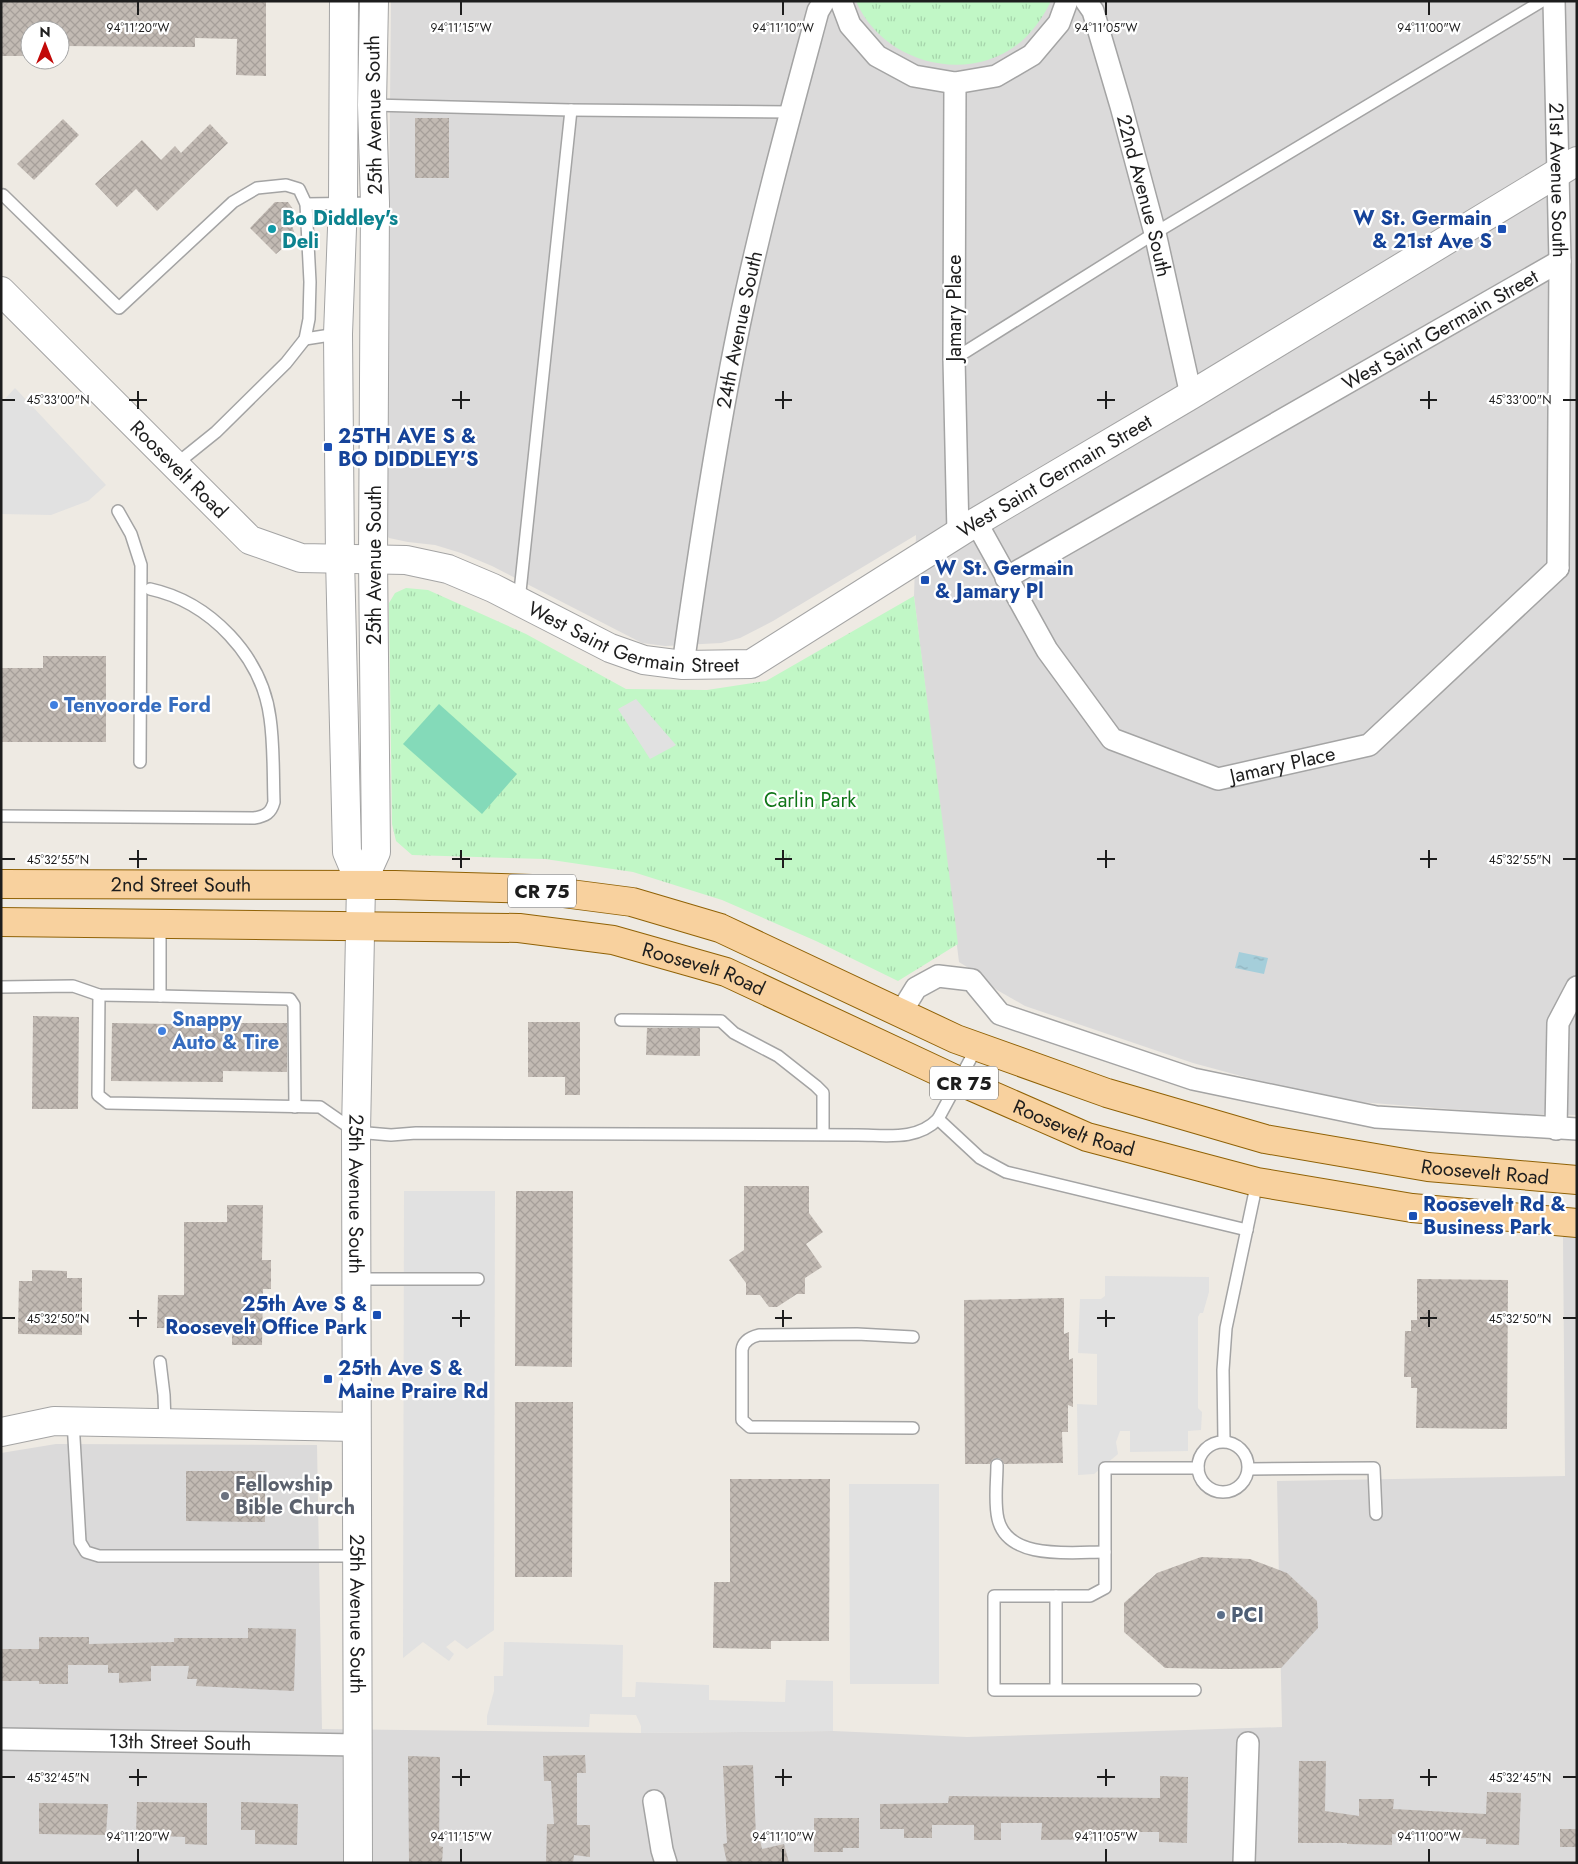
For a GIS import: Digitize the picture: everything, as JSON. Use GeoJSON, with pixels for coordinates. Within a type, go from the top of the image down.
{"type":"FeatureCollection","features":[{"type":"Feature","properties":{"kind":"main road","name":"2nd Street South"},"geometry":{"type":"LineString","coordinates":[[1,884],[361,885]]}},
{"type":"Feature","properties":{"kind":"main road","name":"Roosevelt Road"},"geometry":{"type":"LineString","coordinates":[[361,885],[532,889],[632,902],[720,928],[956,1039],[1107,1093],[1265,1138],[1428,1167],[1577,1180]]}},
{"type":"Feature","properties":{"kind":"main road","name":"2nd Street South"},"geometry":{"type":"LineString","coordinates":[[1,922],[361,927]]}},
{"type":"Feature","properties":{"kind":"main road","name":"Roosevelt Road"},"geometry":{"type":"LineString","coordinates":[[361,927],[519,928],[613,940],[726,972],[959,1081],[1087,1136],[1257,1182],[1412,1208],[1577,1223]]}},
{"type":"Feature","properties":{"kind":"street","name":"25th Avenue South"},"geometry":{"type":"LineString","coordinates":[[344,1],[343,202],[338,334],[340,558],[347,852],[361,885],[356,1132],[358,1863]]}},
{"type":"Feature","properties":{"kind":"street","name":"25th Avenue South"},"geometry":{"type":"LineString","coordinates":[[361,885],[376,852],[373,558],[375,203],[372,105],[374,1]]}},
{"type":"Feature","properties":{"kind":"street","name":"24th Avenue South"},"geometry":{"type":"LineString","coordinates":[[683,665],[708,492],[739,325],[776,164],[818,11],[824,1]]}},
{"type":"Feature","properties":{"kind":"street"},"geometry":{"type":"LineString","coordinates":[[841,1],[850,25],[878,56],[914,76],[955,83],[996,76],[1032,55],[1059,24],[1067,1]]}},
{"type":"Feature","properties":{"kind":"street","name":"22nd Avenue South"},"geometry":{"type":"LineString","coordinates":[[1086,1],[1093,11],[1121,106],[1155,233],[1192,395]]}},
{"type":"Feature","properties":{"kind":"street","name":"21st Avenue South"},"geometry":{"type":"LineString","coordinates":[[1554,1],[1567,167],[1560,260],[1567,568]]}},
{"type":"Feature","properties":{"kind":"street","name":"Jamary Place"},"geometry":{"type":"LineString","coordinates":[[955,83],[954,359],[967,528],[1006,578],[1046,650],[1112,739],[1218,779],[1369,745],[1567,568]]}},
{"type":"Feature","properties":{"kind":"street","name":"West Saint Germain Street"},"geometry":{"type":"LineString","coordinates":[[340,558],[406,560],[448,569],[519,601],[610,648],[644,660],[683,665],[751,664],[967,528],[1192,395],[1567,167]]}},
{"type":"Feature","properties":{"kind":"street","name":"West Saint Germain Street"},"geometry":{"type":"LineString","coordinates":[[1006,578],[1560,260]]}},
{"type":"Feature","properties":{"kind":"street","name":"Roosevelt Road"},"geometry":{"type":"LineString","coordinates":[[1,291],[250,540],[301,558],[340,558]]}},
{"type":"Feature","properties":{"kind":"street"},"geometry":{"type":"LineString","coordinates":[[900,1014],[916,988],[938,976],[972,980],[1000,1014],[1193,1079],[1376,1117],[1566,1129],[1558,1024],[1577,987]]}},
{"type":"Feature","properties":{"kind":"street"},"geometry":{"type":"LineString","coordinates":[[1,1432],[63,1421],[356,1427]]}},
{"type":"Feature","properties":{"kind":"street","name":"13th Street South"},"geometry":{"type":"LineString","coordinates":[[1,1739],[358,1745]]}},
{"type":"Feature","properties":{"kind":"street"},"geometry":{"type":"LineString","coordinates":[[1244,1863],[1248,1743]]}},
{"type":"Feature","properties":{"kind":"street"},"geometry":{"type":"LineString","coordinates":[[654,1801],[666,1863]]}},
{"type":"Feature","properties":{"kind":"lane"},"geometry":{"type":"LineString","coordinates":[[954,359],[1155,233],[1542,1]]}},
{"type":"Feature","properties":{"kind":"lane"},"geometry":{"type":"LineString","coordinates":[[372,105],[571,110],[791,112]]}},
{"type":"Feature","properties":{"kind":"lane"},"geometry":{"type":"LineString","coordinates":[[519,601],[571,110]]}},
{"type":"Feature","properties":{"kind":"lane"},"geometry":{"type":"LineString","coordinates":[[2,194],[119,308],[233,202],[257,188],[286,185],[299,189],[306,204],[310,282],[309,319],[305,339],[286,363],[216,432],[175,466]]}},
{"type":"Feature","properties":{"kind":"lane"},"geometry":{"type":"LineString","coordinates":[[306,204],[375,203]]}},
{"type":"Feature","properties":{"kind":"lane"},"geometry":{"type":"LineString","coordinates":[[305,339],[338,334]]}},
{"type":"Feature","properties":{"kind":"lane"},"geometry":{"type":"LineString","coordinates":[[118,511],[131,534],[141,565],[140,762]]}},
{"type":"Feature","properties":{"kind":"lane"},"geometry":{"type":"LineString","coordinates":[[1,816],[254,818],[264,816],[271,811],[274,802],[270,717],[267,700],[253,668],[242,650],[230,636],[203,612],[166,593],[150,589]]}},
{"type":"Feature","properties":{"kind":"lane"},"geometry":{"type":"LineString","coordinates":[[160,925],[160,996]]}},
{"type":"Feature","properties":{"kind":"lane"},"geometry":{"type":"LineString","coordinates":[[1,987],[73,986],[99,995],[290,999],[294,1005],[295,1107]]}},
{"type":"Feature","properties":{"kind":"lane"},"geometry":{"type":"LineString","coordinates":[[99,995],[98,1095],[108,1103],[320,1107],[356,1132],[391,1135],[416,1133],[906,1134],[930,1128],[938,1119],[977,1047]]}},
{"type":"Feature","properties":{"kind":"lane"},"geometry":{"type":"LineString","coordinates":[[621,1020],[721,1022],[734,1033],[778,1056],[823,1093],[823,1134]]}},
{"type":"Feature","properties":{"kind":"lane"},"geometry":{"type":"LineString","coordinates":[[938,1119],[980,1158],[1006,1172],[1247,1230]]}},
{"type":"Feature","properties":{"kind":"lane"},"geometry":{"type":"LineString","coordinates":[[1224,1441],[1223,1348],[1230,1306],[1257,1182]]}},
{"type":"Feature","properties":{"kind":"lane"},"geometry":{"type":"LineString","coordinates":[[356,1279],[478,1279]]}},
{"type":"Feature","properties":{"kind":"lane"},"geometry":{"type":"LineString","coordinates":[[912,1428],[757,1428],[744,1424],[742,1420],[742,1346],[746,1340],[759,1335],[857,1334],[913,1337]]}},
{"type":"Feature","properties":{"kind":"lane"},"geometry":{"type":"LineString","coordinates":[[160,1362],[165,1423]]}},
{"type":"Feature","properties":{"kind":"lane"},"geometry":{"type":"LineString","coordinates":[[63,1421],[80,1542],[86,1552],[99,1556],[357,1556]]}},
{"type":"Feature","properties":{"kind":"lane"},"geometry":{"type":"LineString","coordinates":[[1224,1441],[1243,1450],[1249,1462],[1249,1469],[1247,1477],[1238,1488],[1215,1492],[1203,1483],[1198,1468],[1201,1454],[1205,1449],[1210,1445],[1224,1441]]}},
{"type":"Feature","properties":{"kind":"lane"},"geometry":{"type":"LineString","coordinates":[[997,1465],[997,1512],[1002,1531],[1009,1539],[1019,1546],[1036,1551],[1105,1552]]}},
{"type":"Feature","properties":{"kind":"lane"},"geometry":{"type":"LineString","coordinates":[[1195,1690],[994,1690],[994,1596],[1090,1596],[1105,1588],[1105,1468],[1198,1468]]}},
{"type":"Feature","properties":{"kind":"lane"},"geometry":{"type":"LineString","coordinates":[[1249,1469],[1374,1468],[1376,1514]]}},
{"type":"Feature","properties":{"kind":"lane"},"geometry":{"type":"LineString","coordinates":[[1056,1596],[1056,1689]]}},
{"type":"Feature","properties":{"kind":"shaded area"},"geometry":{"type":"Polygon","coordinates":[[[391,1],[1577,1],[1577,1115],[1512,1114],[1360,1102],[1263,1082],[1193,1063],[1025,1006],[997,990],[978,974],[959,962],[914,596],[916,535],[773,621],[740,638],[721,643],[665,646],[642,643],[492,566],[461,553],[435,545],[389,538],[378,526],[373,515],[389,205],[391,1]]]}},
{"type":"Feature","properties":{"kind":"shaded area"},"geometry":{"type":"Polygon","coordinates":[[[15,388],[106,485],[88,501],[51,515],[1,514],[1,400],[4,400],[15,388]]]}},
{"type":"Feature","properties":{"kind":"shaded area"},"geometry":{"type":"Polygon","coordinates":[[[636,699],[676,745],[650,759],[618,709],[636,699]]]}},
{"type":"Feature","properties":{"kind":"shaded area"},"geometry":{"type":"Polygon","coordinates":[[[404,1191],[495,1191],[494,1630],[467,1649],[455,1640],[446,1647],[454,1654],[449,1661],[423,1642],[403,1658],[404,1191]]]}},
{"type":"Feature","properties":{"kind":"shaded area"},"geometry":{"type":"Polygon","coordinates":[[[1563,1237],[1577,1237],[1577,1863],[1,1863],[1,1453],[56,1444],[317,1445],[322,1729],[641,1733],[833,1731],[967,1737],[1282,1727],[1277,1481],[1565,1476],[1563,1237]]]}},
{"type":"Feature","properties":{"kind":"shaded area"},"geometry":{"type":"Polygon","coordinates":[[[1105,1276],[1209,1277],[1209,1292],[1203,1313],[1200,1313],[1198,1317],[1198,1408],[1202,1412],[1201,1430],[1188,1431],[1188,1451],[1130,1452],[1130,1431],[1120,1431],[1116,1442],[1118,1454],[1094,1474],[1078,1475],[1077,1404],[1097,1405],[1097,1354],[1078,1353],[1080,1299],[1101,1299],[1105,1296],[1105,1276]]]}},
{"type":"Feature","properties":{"kind":"shaded area"},"geometry":{"type":"Polygon","coordinates":[[[849,1484],[939,1484],[939,1684],[850,1684],[849,1484]]]}},
{"type":"Feature","properties":{"kind":"shaded area"},"geometry":{"type":"Polygon","coordinates":[[[504,1642],[623,1645],[622,1697],[635,1697],[636,1682],[709,1685],[709,1700],[785,1702],[786,1680],[833,1681],[833,1731],[641,1733],[641,1726],[636,1715],[590,1714],[589,1727],[487,1725],[487,1716],[494,1691],[494,1676],[503,1676],[504,1642]]]}},
{"type":"Feature","properties":{"kind":"green space"},"geometry":{"type":"Polygon","coordinates":[[[856,1],[1051,1],[1040,21],[1029,34],[1004,53],[980,62],[956,65],[931,62],[908,54],[886,41],[869,23],[856,1]]]}},
{"type":"Feature","properties":{"kind":"green space","name":"Carlin Park"},"geometry":{"type":"Polygon","coordinates":[[[406,588],[428,590],[526,634],[626,689],[707,690],[766,681],[914,596],[958,944],[898,981],[816,941],[722,900],[633,872],[545,859],[412,855],[396,841],[392,824],[389,603],[395,593],[406,588]]]}},
{"type":"Feature","properties":{"kind":"green space"},"geometry":{"type":"Polygon","coordinates":[[[439,704],[517,774],[482,814],[403,744],[439,704]]]}},
{"type":"Feature","properties":{"kind":"water"},"geometry":{"type":"Polygon","coordinates":[[[1239,952],[1268,958],[1264,974],[1235,968],[1239,952]]]}},
{"type":"Feature","properties":{"kind":"building"},"geometry":{"type":"Polygon","coordinates":[[[1,1],[266,1],[266,76],[236,75],[237,39],[195,38],[195,47],[70,46],[70,20],[20,20],[20,56],[1,56],[1,1]]]}},
{"type":"Feature","properties":{"kind":"building"},"geometry":{"type":"Polygon","coordinates":[[[415,118],[449,118],[449,178],[415,178],[415,118]]]}},
{"type":"Feature","properties":{"kind":"building"},"geometry":{"type":"Polygon","coordinates":[[[63,119],[79,135],[34,180],[17,164],[63,119]]]}},
{"type":"Feature","properties":{"kind":"building"},"geometry":{"type":"Polygon","coordinates":[[[210,124],[228,143],[157,211],[136,189],[117,207],[95,184],[142,140],[161,160],[175,146],[181,153],[210,124]]]}},
{"type":"Feature","properties":{"kind":"building","name":"Bo Diddley's Deli"},"geometry":{"type":"Polygon","coordinates":[[[275,202],[288,202],[293,209],[292,226],[296,237],[276,254],[250,228],[275,202]]]}},
{"type":"Feature","properties":{"kind":"building","name":"Tenvoorde Ford"},"geometry":{"type":"Polygon","coordinates":[[[43,656],[106,656],[106,742],[1,742],[1,668],[43,668],[43,656]]]}},
{"type":"Feature","properties":{"kind":"building"},"geometry":{"type":"Polygon","coordinates":[[[33,1016],[79,1017],[78,1109],[32,1109],[33,1016]]]}},
{"type":"Feature","properties":{"kind":"building"},"geometry":{"type":"Polygon","coordinates":[[[528,1022],[580,1022],[580,1095],[565,1095],[565,1077],[528,1077],[528,1022]]]}},
{"type":"Feature","properties":{"kind":"building"},"geometry":{"type":"Polygon","coordinates":[[[112,1023],[235,1025],[235,1023],[287,1023],[287,1072],[223,1071],[223,1082],[111,1081],[112,1023]]]}},
{"type":"Feature","properties":{"kind":"building"},"geometry":{"type":"Polygon","coordinates":[[[647,1028],[700,1028],[700,1056],[646,1055],[647,1028]]]}},
{"type":"Feature","properties":{"kind":"building"},"geometry":{"type":"Polygon","coordinates":[[[744,1186],[809,1186],[809,1213],[823,1232],[806,1244],[822,1267],[805,1278],[805,1294],[797,1294],[777,1307],[769,1307],[760,1295],[746,1295],[746,1283],[729,1260],[744,1250],[744,1186]]]}},
{"type":"Feature","properties":{"kind":"building"},"geometry":{"type":"Polygon","coordinates":[[[516,1191],[573,1191],[572,1367],[515,1366],[516,1191]]]}},
{"type":"Feature","properties":{"kind":"building"},"geometry":{"type":"Polygon","coordinates":[[[227,1205],[263,1205],[262,1260],[271,1260],[271,1289],[263,1289],[262,1345],[232,1345],[232,1328],[157,1328],[158,1295],[184,1295],[184,1222],[227,1222],[227,1205]]]}},
{"type":"Feature","properties":{"kind":"building"},"geometry":{"type":"Polygon","coordinates":[[[32,1270],[67,1271],[67,1278],[82,1278],[82,1335],[18,1334],[19,1281],[32,1281],[32,1270]]]}},
{"type":"Feature","properties":{"kind":"building"},"geometry":{"type":"Polygon","coordinates":[[[1417,1279],[1508,1280],[1507,1429],[1416,1428],[1417,1388],[1411,1388],[1411,1377],[1404,1377],[1405,1331],[1411,1331],[1411,1320],[1417,1320],[1417,1279]]]}},
{"type":"Feature","properties":{"kind":"building"},"geometry":{"type":"Polygon","coordinates":[[[1064,1298],[1064,1334],[1069,1332],[1069,1360],[1073,1358],[1073,1407],[1068,1405],[1068,1432],[1062,1432],[1063,1463],[1004,1464],[1001,1459],[997,1458],[993,1459],[990,1464],[965,1464],[964,1300],[1064,1298]]]}},
{"type":"Feature","properties":{"kind":"building"},"geometry":{"type":"Polygon","coordinates":[[[515,1402],[573,1402],[572,1577],[515,1577],[515,1402]]]}},
{"type":"Feature","properties":{"kind":"building","name":"Fellowship Bible Church"},"geometry":{"type":"Polygon","coordinates":[[[186,1471],[265,1471],[265,1522],[186,1521],[186,1471]]]}},
{"type":"Feature","properties":{"kind":"building"},"geometry":{"type":"Polygon","coordinates":[[[730,1479],[830,1479],[829,1641],[771,1641],[771,1649],[713,1648],[714,1582],[730,1582],[730,1479]]]}},
{"type":"Feature","properties":{"kind":"building","name":"PCI"},"geometry":{"type":"Polygon","coordinates":[[[1201,1557],[1250,1559],[1287,1573],[1317,1601],[1318,1628],[1281,1668],[1165,1668],[1124,1632],[1124,1603],[1157,1573],[1201,1557]]]}},
{"type":"Feature","properties":{"kind":"building"},"geometry":{"type":"Polygon","coordinates":[[[248,1628],[296,1629],[294,1691],[196,1686],[197,1679],[187,1679],[189,1666],[151,1666],[151,1681],[119,1683],[119,1673],[108,1673],[108,1665],[68,1665],[68,1684],[39,1684],[39,1681],[1,1681],[1,1649],[39,1649],[39,1637],[89,1637],[89,1644],[174,1642],[174,1638],[248,1638],[248,1628]]]}},
{"type":"Feature","properties":{"kind":"building"},"geometry":{"type":"Polygon","coordinates":[[[585,1755],[586,1773],[577,1773],[577,1825],[590,1825],[590,1857],[574,1855],[573,1863],[546,1863],[547,1824],[554,1824],[551,1781],[544,1781],[543,1756],[585,1755]]]}},
{"type":"Feature","properties":{"kind":"building"},"geometry":{"type":"Polygon","coordinates":[[[408,1756],[440,1757],[439,1846],[443,1847],[442,1863],[409,1863],[408,1756]]]}},
{"type":"Feature","properties":{"kind":"building"},"geometry":{"type":"Polygon","coordinates":[[[1299,1761],[1326,1761],[1325,1811],[1359,1816],[1359,1799],[1394,1799],[1393,1809],[1486,1814],[1487,1792],[1521,1793],[1519,1845],[1486,1844],[1486,1839],[1392,1834],[1392,1845],[1298,1843],[1299,1761]]]}},
{"type":"Feature","properties":{"kind":"building"},"geometry":{"type":"Polygon","coordinates":[[[753,1765],[756,1836],[759,1835],[762,1849],[784,1844],[789,1863],[727,1863],[723,1844],[727,1843],[723,1766],[753,1765]]]}},
{"type":"Feature","properties":{"kind":"building"},"geometry":{"type":"Polygon","coordinates":[[[1160,1776],[1188,1777],[1187,1843],[1159,1842],[1159,1832],[1117,1832],[1117,1839],[1041,1840],[1042,1823],[1001,1823],[1001,1840],[974,1840],[974,1825],[932,1825],[932,1838],[904,1838],[904,1829],[880,1829],[880,1804],[948,1803],[949,1796],[1160,1798],[1160,1776]]]}},
{"type":"Feature","properties":{"kind":"building"},"geometry":{"type":"Polygon","coordinates":[[[137,1802],[207,1803],[207,1845],[185,1844],[185,1837],[136,1835],[137,1802]]]}},
{"type":"Feature","properties":{"kind":"building"},"geometry":{"type":"Polygon","coordinates":[[[241,1802],[298,1804],[297,1845],[255,1844],[255,1830],[241,1830],[241,1802]]]}},
{"type":"Feature","properties":{"kind":"building"},"geometry":{"type":"Polygon","coordinates":[[[39,1803],[108,1804],[106,1835],[39,1834],[39,1803]]]}},
{"type":"Feature","properties":{"kind":"building"},"geometry":{"type":"Polygon","coordinates":[[[814,1818],[859,1818],[859,1848],[843,1848],[843,1852],[814,1852],[814,1818]]]}},
{"type":"Feature","properties":{"kind":"building"},"geometry":{"type":"Polygon","coordinates":[[[1560,1829],[1577,1829],[1577,1847],[1560,1847],[1560,1829]]]}},
{"type":"Feature","properties":{"kind":"place","name":"Bo Diddley's Deli"},"geometry":{"type":"Point","coordinates":[272,229]}},
{"type":"Feature","properties":{"kind":"place","name":"W St. Germain & 21st Ave S"},"geometry":{"type":"Point","coordinates":[1502,229]}},
{"type":"Feature","properties":{"kind":"place","name":"25TH AVE S & BO DIDDLEY'S"},"geometry":{"type":"Point","coordinates":[328,447]}},
{"type":"Feature","properties":{"kind":"place","name":"W St. Germain & Jamary Pl"},"geometry":{"type":"Point","coordinates":[925,580]}},
{"type":"Feature","properties":{"kind":"place","name":"Tenvoorde Ford"},"geometry":{"type":"Point","coordinates":[54,705]}},
{"type":"Feature","properties":{"kind":"place","name":"Snappy Auto & Tire"},"geometry":{"type":"Point","coordinates":[162,1031]}},
{"type":"Feature","properties":{"kind":"place","name":"Roosevelt Rd & Business Park"},"geometry":{"type":"Point","coordinates":[1413,1216]}},
{"type":"Feature","properties":{"kind":"place","name":"25th Ave S & Roosevelt Office Park"},"geometry":{"type":"Point","coordinates":[377,1315]}},
{"type":"Feature","properties":{"kind":"place","name":"25th Ave S & Maine Praire Rd"},"geometry":{"type":"Point","coordinates":[328,1379]}},
{"type":"Feature","properties":{"kind":"place","name":"Fellowship Bible Church"},"geometry":{"type":"Point","coordinates":[225,1496]}},
{"type":"Feature","properties":{"kind":"place","name":"PCI"},"geometry":{"type":"Point","coordinates":[1221,1615]}}]}
